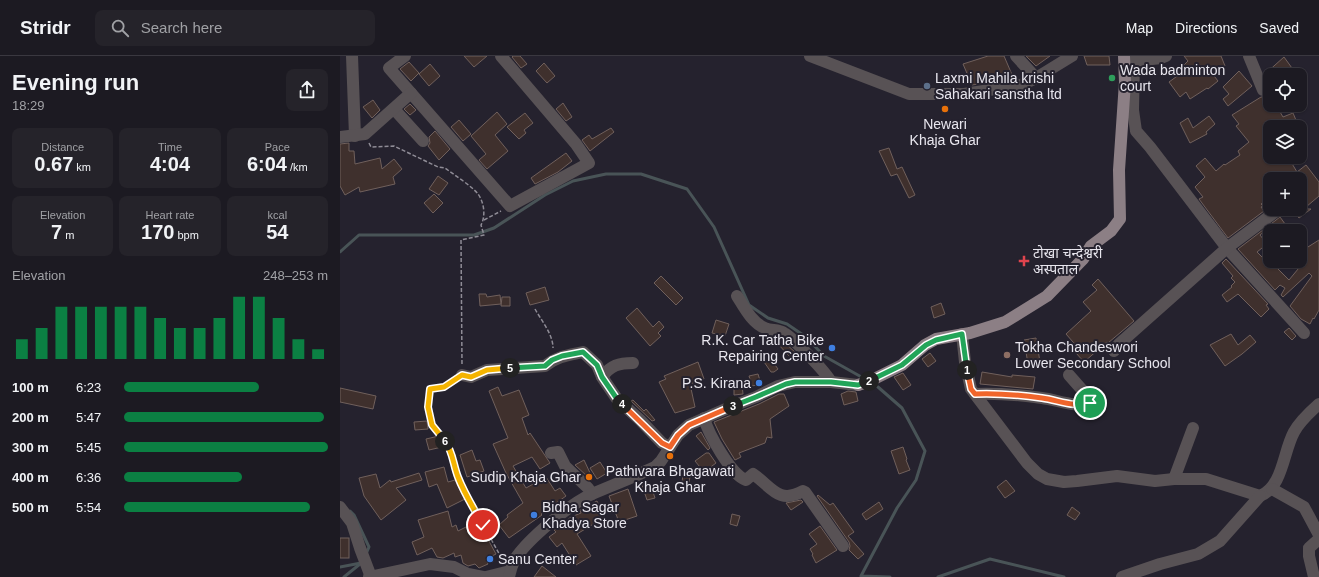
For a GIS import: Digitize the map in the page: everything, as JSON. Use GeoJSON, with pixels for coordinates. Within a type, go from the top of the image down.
{"type":"FeatureCollection","features":[{"type":"Feature","properties":{"kind":"main road"},"geometry":{"type":"LineString","coordinates":[[858,385],[881,376],[902,365],[926,345],[936,340],[1006,322],[1047,296],[1083,259],[1091,246],[1111,231],[1120,219],[1120,170],[1125,82],[1130,58]]}},
{"type":"Feature","properties":{"kind":"street"},"geometry":{"type":"LineString","coordinates":[[352,56],[360,135]]}},
{"type":"Feature","properties":{"kind":"street"},"geometry":{"type":"LineString","coordinates":[[405,56],[389,68],[510,206],[589,163],[576,144],[501,56]]}},
{"type":"Feature","properties":{"kind":"street"},"geometry":{"type":"LineString","coordinates":[[810,56],[909,94],[964,94],[1021,85],[1036,78],[1072,56]]}},
{"type":"Feature","properties":{"kind":"street"},"geometry":{"type":"LineString","coordinates":[[1016,56],[1036,78]]}},
{"type":"Feature","properties":{"kind":"street"},"geometry":{"type":"LineString","coordinates":[[1166,56],[1161,58],[1130,58],[1133,110],[1136,131],[1150,147],[1227,248],[1304,333]]}},
{"type":"Feature","properties":{"kind":"street"},"geometry":{"type":"LineString","coordinates":[[1249,56],[1263,90]]}},
{"type":"Feature","properties":{"kind":"street"},"geometry":{"type":"LineString","coordinates":[[340,137],[360,135],[411,94]]}},
{"type":"Feature","properties":{"kind":"street"},"geometry":{"type":"LineString","coordinates":[[394,109],[423,141]]}},
{"type":"Feature","properties":{"kind":"street"},"geometry":{"type":"LineString","coordinates":[[1114,351],[1119,344],[1227,248],[1270,216]]}},
{"type":"Feature","properties":{"kind":"street"},"geometry":{"type":"LineString","coordinates":[[737,296],[747,312],[757,323],[765,328],[782,332],[790,337],[825,372],[831,382]]}},
{"type":"Feature","properties":{"kind":"street"},"geometry":{"type":"LineString","coordinates":[[962,334],[971,389],[1027,463],[1038,474],[1048,479],[1064,482],[1117,476],[1155,482],[1174,479],[1206,479],[1260,496]]}},
{"type":"Feature","properties":{"kind":"street"},"geometry":{"type":"LineString","coordinates":[[462,375],[471,377],[487,370],[545,366],[552,360],[562,356],[583,352],[597,365],[602,377],[617,399],[662,443],[670,447]]}},
{"type":"Feature","properties":{"kind":"street"},"geometry":{"type":"LineString","coordinates":[[602,377],[608,369],[621,363],[633,363]]}},
{"type":"Feature","properties":{"kind":"street"},"geometry":{"type":"LineString","coordinates":[[975,394],[992,393],[1044,398],[1059,402],[1085,405],[1090,403],[1091,400],[1069,375]]}},
{"type":"Feature","properties":{"kind":"street"},"geometry":{"type":"LineString","coordinates":[[340,507],[352,524],[370,577],[430,564],[454,566],[468,574],[484,577],[510,574],[514,561],[529,542],[562,513],[592,494],[655,467],[661,461],[683,429],[704,418],[786,384],[795,382],[831,382],[858,385]]}},
{"type":"Feature","properties":{"kind":"street"},"geometry":{"type":"LineString","coordinates":[[1122,577],[1160,564],[1198,554],[1220,540],[1260,496],[1266,494],[1272,489],[1277,482],[1294,432],[1302,421],[1319,404]]}},
{"type":"Feature","properties":{"kind":"street"},"geometry":{"type":"LineString","coordinates":[[704,418],[706,426],[727,462],[742,478],[746,480],[753,474],[771,490],[785,496],[792,496],[802,491],[805,492],[843,546]]}},
{"type":"Feature","properties":{"kind":"street"},"geometry":{"type":"LineString","coordinates":[[1174,479],[1193,428]]}},
{"type":"Feature","properties":{"kind":"street"},"geometry":{"type":"LineString","coordinates":[[551,453],[558,452],[565,466],[588,488],[592,494]]}},
{"type":"Feature","properties":{"kind":"street"},"geometry":{"type":"LineString","coordinates":[[1272,489],[1304,508],[1319,535]]}},
{"type":"Feature","properties":{"kind":"street"},"geometry":{"type":"LineString","coordinates":[[1314,577],[1309,556],[1309,548],[1319,539]]}},
{"type":"Feature","properties":{"kind":"path"},"geometry":{"type":"LineString","coordinates":[[360,135],[371,147],[394,146],[438,167],[445,168],[478,194],[484,208],[484,220],[481,225],[484,235],[461,240],[462,375],[444,387],[430,389],[428,407],[432,425],[451,450],[458,475],[465,492],[510,574]]}},
{"type":"Feature","properties":{"kind":"path"},"geometry":{"type":"LineString","coordinates":[[484,220],[510,206]]}},
{"type":"Feature","properties":{"kind":"path"},"geometry":{"type":"LineString","coordinates":[[535,309],[548,331],[553,345],[552,360]]}},
{"type":"Feature","properties":{"kind":"building"},"geometry":{"type":"Polygon","coordinates":[[[464,56],[487,56],[474,67],[464,56]]]}},
{"type":"Feature","properties":{"kind":"building"},"geometry":{"type":"Polygon","coordinates":[[[520,56],[527,64],[521,68],[512,57],[520,56]]]}},
{"type":"Feature","properties":{"kind":"building"},"geometry":{"type":"Polygon","coordinates":[[[988,56],[1004,56],[1013,77],[1005,80],[972,85],[963,64],[988,56]]]}},
{"type":"Feature","properties":{"kind":"building"},"geometry":{"type":"Polygon","coordinates":[[[1026,56],[1050,56],[1036,66],[1026,56]]]}},
{"type":"Feature","properties":{"kind":"building"},"geometry":{"type":"Polygon","coordinates":[[[1084,56],[1109,56],[1110,65],[1087,65],[1084,56]]]}},
{"type":"Feature","properties":{"kind":"building"},"geometry":{"type":"Polygon","coordinates":[[[1184,56],[1221,56],[1225,66],[1211,72],[1218,81],[1208,89],[1207,88],[1190,99],[1186,92],[1180,97],[1169,82],[1187,69],[1184,65],[1188,61],[1184,56]]]}},
{"type":"Feature","properties":{"kind":"building"},"geometry":{"type":"Polygon","coordinates":[[[1284,57],[1292,68],[1272,68],[1284,57]]]}},
{"type":"Feature","properties":{"kind":"building"},"geometry":{"type":"Polygon","coordinates":[[[409,62],[419,73],[411,81],[400,69],[409,62]]]}},
{"type":"Feature","properties":{"kind":"building"},"geometry":{"type":"Polygon","coordinates":[[[544,63],[555,76],[547,83],[536,71],[544,63]]]}},
{"type":"Feature","properties":{"kind":"building"},"geometry":{"type":"Polygon","coordinates":[[[430,64],[440,76],[429,86],[419,74],[430,64]]]}},
{"type":"Feature","properties":{"kind":"building"},"geometry":{"type":"Polygon","coordinates":[[[1239,71],[1252,86],[1228,106],[1223,99],[1229,94],[1223,87],[1239,71]]]}},
{"type":"Feature","properties":{"kind":"building"},"geometry":{"type":"Polygon","coordinates":[[[1263,97],[1263,112],[1280,112],[1283,117],[1293,113],[1296,120],[1263,120],[1263,164],[1292,164],[1297,172],[1263,172],[1263,202],[1261,204],[1263,206],[1261,207],[1263,212],[1228,238],[1199,199],[1203,197],[1195,187],[1205,177],[1196,166],[1205,158],[1216,171],[1224,164],[1225,165],[1240,155],[1238,151],[1249,142],[1236,126],[1239,124],[1232,115],[1263,97]]]}},
{"type":"Feature","properties":{"kind":"building"},"geometry":{"type":"Polygon","coordinates":[[[373,100],[380,110],[372,118],[363,107],[373,100]]]}},
{"type":"Feature","properties":{"kind":"building"},"geometry":{"type":"Polygon","coordinates":[[[563,103],[572,117],[566,121],[556,109],[563,103]]]}},
{"type":"Feature","properties":{"kind":"building"},"geometry":{"type":"Polygon","coordinates":[[[410,104],[416,110],[410,115],[404,109],[410,104]]]}},
{"type":"Feature","properties":{"kind":"building"},"geometry":{"type":"Polygon","coordinates":[[[497,112],[507,124],[495,135],[508,151],[487,169],[479,160],[486,154],[471,136],[497,112]]]}},
{"type":"Feature","properties":{"kind":"building"},"geometry":{"type":"Polygon","coordinates":[[[525,113],[533,123],[524,130],[526,133],[519,139],[507,127],[525,113]]]}},
{"type":"Feature","properties":{"kind":"building"},"geometry":{"type":"Polygon","coordinates":[[[1209,116],[1215,124],[1206,132],[1207,134],[1190,143],[1180,123],[1188,118],[1193,128],[1209,116]]]}},
{"type":"Feature","properties":{"kind":"building"},"geometry":{"type":"Polygon","coordinates":[[[459,120],[471,134],[463,141],[451,127],[459,120]]]}},
{"type":"Feature","properties":{"kind":"building"},"geometry":{"type":"Polygon","coordinates":[[[611,128],[614,132],[590,151],[582,140],[589,135],[592,139],[611,128]]]}},
{"type":"Feature","properties":{"kind":"building"},"geometry":{"type":"Polygon","coordinates":[[[435,131],[450,149],[439,160],[428,146],[430,143],[429,137],[435,131]]]}},
{"type":"Feature","properties":{"kind":"building"},"geometry":{"type":"Polygon","coordinates":[[[349,143],[349,151],[354,151],[355,164],[380,158],[382,169],[394,159],[402,169],[393,177],[395,184],[360,192],[359,187],[345,195],[340,186],[340,144],[349,143]]]}},
{"type":"Feature","properties":{"kind":"building"},"geometry":{"type":"Polygon","coordinates":[[[889,148],[897,169],[902,167],[915,195],[909,198],[897,174],[891,176],[879,151],[889,148]]]}},
{"type":"Feature","properties":{"kind":"building"},"geometry":{"type":"Polygon","coordinates":[[[566,153],[572,161],[558,172],[535,184],[531,178],[566,153]]]}},
{"type":"Feature","properties":{"kind":"building"},"geometry":{"type":"Polygon","coordinates":[[[1306,165],[1319,182],[1319,196],[1307,206],[1307,172],[1297,172],[1306,165]]]}},
{"type":"Feature","properties":{"kind":"building"},"geometry":{"type":"Polygon","coordinates":[[[438,176],[448,183],[439,195],[429,189],[438,176]]]}},
{"type":"Feature","properties":{"kind":"building"},"geometry":{"type":"Polygon","coordinates":[[[434,194],[443,203],[433,213],[424,203],[434,194]]]}},
{"type":"Feature","properties":{"kind":"building"},"geometry":{"type":"Polygon","coordinates":[[[1280,217],[1285,224],[1271,224],[1280,217]]]}},
{"type":"Feature","properties":{"kind":"building"},"geometry":{"type":"Polygon","coordinates":[[[1263,230],[1263,233],[1260,235],[1263,239],[1263,247],[1257,252],[1263,258],[1263,268],[1277,268],[1289,280],[1299,268],[1307,268],[1307,248],[1319,240],[1319,310],[1310,324],[1301,319],[1290,306],[1312,276],[1309,273],[1283,297],[1281,295],[1285,288],[1280,285],[1275,290],[1238,249],[1263,230]]]}},
{"type":"Feature","properties":{"kind":"building"},"geometry":{"type":"Polygon","coordinates":[[[1226,259],[1268,304],[1266,305],[1269,309],[1261,317],[1238,294],[1227,302],[1222,295],[1232,287],[1231,286],[1235,282],[1231,278],[1233,276],[1222,263],[1226,259]]]}},
{"type":"Feature","properties":{"kind":"building"},"geometry":{"type":"Polygon","coordinates":[[[661,276],[683,298],[676,305],[654,283],[661,276]]]}},
{"type":"Feature","properties":{"kind":"building"},"geometry":{"type":"Polygon","coordinates":[[[1098,279],[1134,321],[1084,362],[1076,353],[1080,350],[1066,334],[1091,311],[1083,302],[1097,290],[1092,285],[1098,279]]]}},
{"type":"Feature","properties":{"kind":"building"},"geometry":{"type":"Polygon","coordinates":[[[545,287],[549,300],[530,305],[526,293],[545,287]]]}},
{"type":"Feature","properties":{"kind":"building"},"geometry":{"type":"Polygon","coordinates":[[[479,294],[486,294],[487,297],[500,295],[501,304],[480,306],[479,294]]]}},
{"type":"Feature","properties":{"kind":"building"},"geometry":{"type":"Polygon","coordinates":[[[502,297],[510,297],[510,306],[501,306],[502,297]]]}},
{"type":"Feature","properties":{"kind":"building"},"geometry":{"type":"Polygon","coordinates":[[[941,303],[945,314],[934,318],[931,307],[941,303]]]}},
{"type":"Feature","properties":{"kind":"building"},"geometry":{"type":"Polygon","coordinates":[[[637,308],[653,327],[659,321],[664,327],[658,333],[661,336],[650,346],[626,318],[637,308]]]}},
{"type":"Feature","properties":{"kind":"building"},"geometry":{"type":"Polygon","coordinates":[[[716,320],[729,324],[725,336],[712,333],[716,320]]]}},
{"type":"Feature","properties":{"kind":"building"},"geometry":{"type":"Polygon","coordinates":[[[1289,328],[1296,336],[1292,340],[1284,332],[1289,328]]]}},
{"type":"Feature","properties":{"kind":"building"},"geometry":{"type":"Polygon","coordinates":[[[1231,334],[1238,345],[1250,335],[1256,342],[1225,366],[1210,345],[1231,334]]]}},
{"type":"Feature","properties":{"kind":"building"},"geometry":{"type":"Polygon","coordinates":[[[1036,338],[1040,362],[1028,364],[1024,340],[1036,338]]]}},
{"type":"Feature","properties":{"kind":"building"},"geometry":{"type":"Polygon","coordinates":[[[780,339],[796,353],[791,358],[776,342],[780,339]]]}},
{"type":"Feature","properties":{"kind":"building"},"geometry":{"type":"Polygon","coordinates":[[[930,353],[936,361],[928,367],[922,359],[930,353]]]}},
{"type":"Feature","properties":{"kind":"building"},"geometry":{"type":"Polygon","coordinates":[[[768,355],[778,369],[774,372],[771,372],[762,359],[768,355]]]}},
{"type":"Feature","properties":{"kind":"building"},"geometry":{"type":"Polygon","coordinates":[[[698,362],[704,379],[690,384],[695,407],[675,413],[659,382],[666,379],[664,376],[698,362]]]}},
{"type":"Feature","properties":{"kind":"building"},"geometry":{"type":"Polygon","coordinates":[[[982,372],[1012,377],[1012,375],[1035,377],[1033,389],[980,384],[982,372]]]}},
{"type":"Feature","properties":{"kind":"building"},"geometry":{"type":"Polygon","coordinates":[[[903,373],[911,385],[903,390],[894,377],[903,373]]]}},
{"type":"Feature","properties":{"kind":"building"},"geometry":{"type":"Polygon","coordinates":[[[758,374],[761,384],[752,386],[749,376],[758,374]]]}},
{"type":"Feature","properties":{"kind":"building"},"geometry":{"type":"Polygon","coordinates":[[[742,385],[743,394],[734,395],[734,386],[742,385]]]}},
{"type":"Feature","properties":{"kind":"building"},"geometry":{"type":"Polygon","coordinates":[[[498,387],[502,396],[519,390],[529,415],[522,418],[528,435],[530,433],[550,463],[540,469],[532,457],[513,466],[526,488],[546,477],[555,491],[560,488],[566,496],[509,538],[499,525],[508,517],[507,515],[523,503],[506,473],[493,444],[508,438],[489,391],[498,387]]]}},
{"type":"Feature","properties":{"kind":"building"},"geometry":{"type":"Polygon","coordinates":[[[340,388],[376,396],[373,409],[340,402],[340,388]]]}},
{"type":"Feature","properties":{"kind":"building"},"geometry":{"type":"Polygon","coordinates":[[[848,391],[856,392],[858,401],[844,405],[841,394],[848,391]]]}},
{"type":"Feature","properties":{"kind":"building"},"geometry":{"type":"Polygon","coordinates":[[[779,394],[784,394],[789,406],[770,419],[772,438],[767,437],[765,443],[739,453],[741,457],[735,460],[722,439],[714,422],[759,404],[779,394]]]}},
{"type":"Feature","properties":{"kind":"building"},"geometry":{"type":"Polygon","coordinates":[[[633,400],[644,411],[646,409],[655,420],[652,421],[631,401],[633,400]]]}},
{"type":"Feature","properties":{"kind":"building"},"geometry":{"type":"Polygon","coordinates":[[[427,421],[428,429],[415,430],[414,422],[427,421]]]}},
{"type":"Feature","properties":{"kind":"building"},"geometry":{"type":"Polygon","coordinates":[[[701,432],[710,448],[708,450],[696,436],[701,432]]]}},
{"type":"Feature","properties":{"kind":"building"},"geometry":{"type":"Polygon","coordinates":[[[439,436],[442,447],[429,450],[426,439],[439,436]]]}},
{"type":"Feature","properties":{"kind":"building"},"geometry":{"type":"Polygon","coordinates":[[[903,447],[910,470],[899,474],[891,451],[903,447]]]}},
{"type":"Feature","properties":{"kind":"building"},"geometry":{"type":"Polygon","coordinates":[[[472,450],[476,461],[480,460],[484,471],[467,477],[460,455],[472,450]]]}},
{"type":"Feature","properties":{"kind":"building"},"geometry":{"type":"Polygon","coordinates":[[[706,453],[709,453],[716,463],[704,472],[695,461],[706,453]]]}},
{"type":"Feature","properties":{"kind":"building"},"geometry":{"type":"Polygon","coordinates":[[[584,460],[591,475],[588,477],[575,465],[584,460]]]}},
{"type":"Feature","properties":{"kind":"building"},"geometry":{"type":"Polygon","coordinates":[[[600,462],[607,473],[597,479],[590,468],[600,462]]]}},
{"type":"Feature","properties":{"kind":"building"},"geometry":{"type":"Polygon","coordinates":[[[444,467],[448,482],[455,480],[465,499],[447,508],[437,484],[429,487],[425,472],[444,467]]]}},
{"type":"Feature","properties":{"kind":"building"},"geometry":{"type":"Polygon","coordinates":[[[419,473],[422,480],[396,488],[406,500],[381,520],[364,496],[359,478],[376,474],[380,488],[390,480],[391,482],[419,473]]]}},
{"type":"Feature","properties":{"kind":"building"},"geometry":{"type":"Polygon","coordinates":[[[683,475],[690,476],[689,484],[682,482],[683,475]]]}},
{"type":"Feature","properties":{"kind":"building"},"geometry":{"type":"Polygon","coordinates":[[[1006,480],[1015,491],[1005,498],[997,487],[1006,480]]]}},
{"type":"Feature","properties":{"kind":"building"},"geometry":{"type":"Polygon","coordinates":[[[650,483],[655,498],[647,500],[642,485],[650,483]]]}},
{"type":"Feature","properties":{"kind":"building"},"geometry":{"type":"Polygon","coordinates":[[[628,489],[637,516],[619,522],[609,496],[628,489]]]}},
{"type":"Feature","properties":{"kind":"building"},"geometry":{"type":"Polygon","coordinates":[[[818,495],[830,505],[833,503],[854,532],[848,536],[864,554],[858,559],[849,550],[849,542],[817,496],[818,495]]]}},
{"type":"Feature","properties":{"kind":"building"},"geometry":{"type":"Polygon","coordinates":[[[801,500],[803,502],[791,510],[786,503],[801,500]]]}},
{"type":"Feature","properties":{"kind":"building"},"geometry":{"type":"Polygon","coordinates":[[[597,501],[607,523],[596,527],[595,523],[577,534],[591,556],[576,565],[562,543],[557,547],[549,537],[556,532],[554,530],[571,517],[581,513],[580,510],[597,501]]]}},
{"type":"Feature","properties":{"kind":"building"},"geometry":{"type":"Polygon","coordinates":[[[879,502],[883,509],[866,520],[862,514],[879,502]]]}},
{"type":"Feature","properties":{"kind":"building"},"geometry":{"type":"Polygon","coordinates":[[[1072,507],[1080,513],[1075,520],[1067,515],[1072,507]]]}},
{"type":"Feature","properties":{"kind":"building"},"geometry":{"type":"Polygon","coordinates":[[[448,511],[452,527],[456,525],[458,531],[478,521],[496,554],[486,559],[488,564],[479,568],[475,564],[468,566],[463,563],[461,555],[455,557],[454,553],[443,558],[437,557],[432,548],[417,555],[412,542],[424,537],[418,520],[448,511]]]}},
{"type":"Feature","properties":{"kind":"building"},"geometry":{"type":"Polygon","coordinates":[[[732,514],[740,516],[737,526],[730,524],[732,514]]]}},
{"type":"Feature","properties":{"kind":"building"},"geometry":{"type":"Polygon","coordinates":[[[820,526],[837,550],[816,563],[810,549],[817,544],[809,534],[820,526]]]}},
{"type":"Feature","properties":{"kind":"building"},"geometry":{"type":"Polygon","coordinates":[[[340,538],[349,538],[349,558],[340,558],[340,538]]]}},
{"type":"Feature","properties":{"kind":"building"},"geometry":{"type":"Polygon","coordinates":[[[542,566],[556,577],[534,577],[542,566]]]}},
{"type":"Feature","properties":{"kind":"waterway"},"geometry":{"type":"LineString","coordinates":[[340,252],[359,235],[474,235],[494,228],[545,195],[573,181],[606,174],[641,174],[687,189],[714,227],[749,305],[768,318],[787,324],[806,337],[824,356],[865,379]]}},
{"type":"Feature","properties":{"kind":"waterway"},"geometry":{"type":"LineString","coordinates":[[872,383],[902,408],[925,451],[916,480],[897,508],[861,576],[890,577]]}},
{"type":"Feature","properties":{"kind":"waterway"},"geometry":{"type":"LineString","coordinates":[[350,511],[354,515],[369,547],[366,554]]}},
{"type":"Feature","properties":{"kind":"waterway"},"geometry":{"type":"LineString","coordinates":[[938,577],[990,559],[1064,577]]}},
{"type":"Feature","properties":{"kind":"waterway"},"geometry":{"type":"LineString","coordinates":[[340,567],[361,563]]}},
{"type":"Feature","properties":{"kind":"waterway"},"geometry":{"type":"LineString","coordinates":[[344,577],[360,564]]}},
{"type":"Feature","properties":{"kind":"place","name":"Wada badminton court"},"geometry":{"type":"Point","coordinates":[1112,78]}},
{"type":"Feature","properties":{"kind":"place","name":"Laxmi Mahila krishi Sahakari sanstha ltd"},"geometry":{"type":"Point","coordinates":[927,86]}},
{"type":"Feature","properties":{"kind":"place","name":"Newari Khaja Ghar"},"geometry":{"type":"Point","coordinates":[945,109]}},
{"type":"Feature","properties":{"kind":"place","name":"टोखा चन्देश्वरी अस्पताल"},"geometry":{"type":"Point","coordinates":[1024,261]}},
{"type":"Feature","properties":{"kind":"place","name":"R.K. Car Tatha Bike Repairing Center"},"geometry":{"type":"Point","coordinates":[832,348]}},
{"type":"Feature","properties":{"kind":"place","name":"Tokha Chandeswori Lower Secondary School"},"geometry":{"type":"Point","coordinates":[1007,355]}},
{"type":"Feature","properties":{"kind":"place","name":"P.S. Kirana"},"geometry":{"type":"Point","coordinates":[759,383]}},
{"type":"Feature","properties":{"kind":"place","name":"Pathivara Bhagawati Khaja Ghar"},"geometry":{"type":"Point","coordinates":[670,456]}},
{"type":"Feature","properties":{"kind":"place","name":"Sudip Khaja Ghar"},"geometry":{"type":"Point","coordinates":[589,477]}},
{"type":"Feature","properties":{"kind":"place","name":"Bidha Sagar Khadya Store"},"geometry":{"type":"Point","coordinates":[534,515]}},
{"type":"Feature","properties":{"kind":"place","name":"Sanu Center"},"geometry":{"type":"Point","coordinates":[490,559]}},
{"type":"Feature","properties":{"kind":"route"},"geometry":{"type":"LineString","coordinates":[[483,525],[465,492],[458,475],[451,450],[432,425],[428,407],[430,389],[444,387],[462,375],[471,377],[487,370],[545,366],[552,360],[562,356],[583,352],[597,365],[602,377],[617,399],[662,443],[670,447],[683,429],[689,425],[756,397],[778,386],[795,382],[831,382],[858,385],[870,381],[902,365],[926,345],[936,340],[962,334],[965,362],[971,389],[975,394],[992,393],[1026,396],[1085,405],[1090,403]]}}]}
